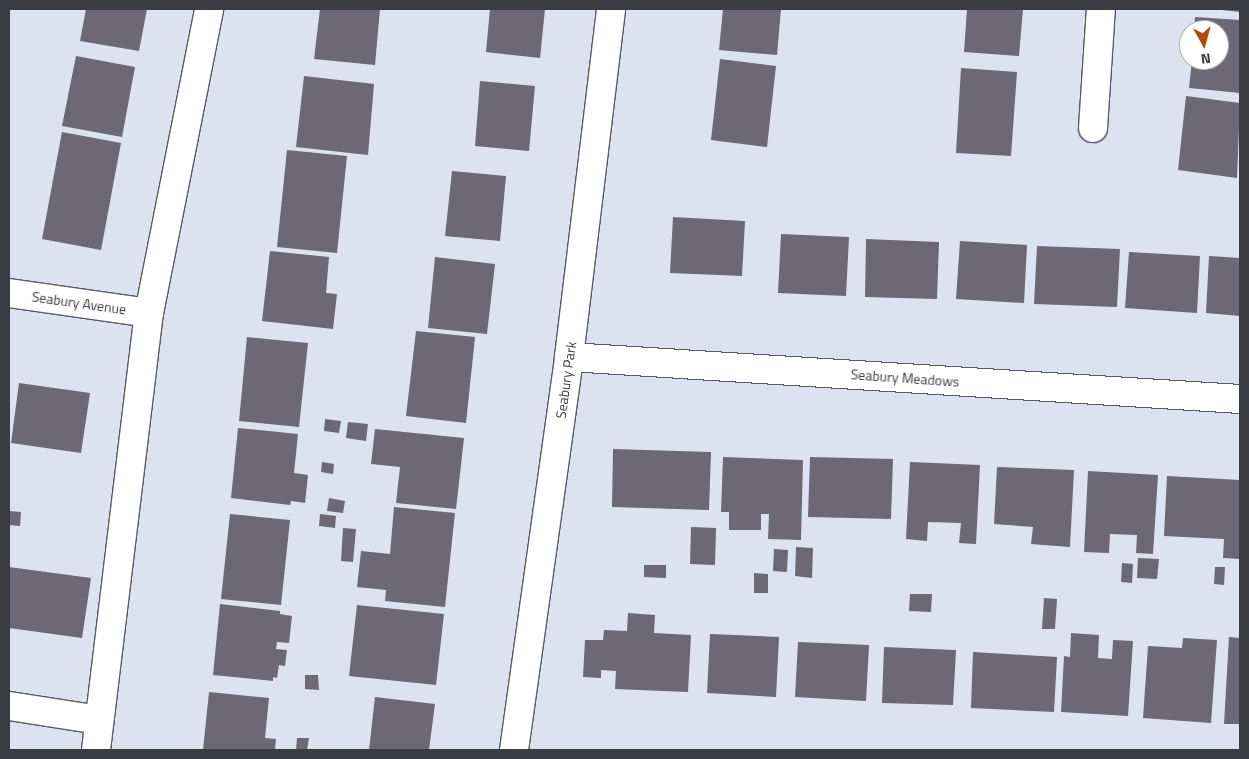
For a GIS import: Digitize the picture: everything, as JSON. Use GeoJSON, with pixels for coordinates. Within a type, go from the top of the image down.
{"type":"FeatureCollection","features":[{"type":"Feature","properties":{"kind":"street"},"geometry":{"type":"LineString","coordinates":[[96,750],[150,313],[209,9]]}},
{"type":"Feature","properties":{"kind":"street","name":"Seabury Park"},"geometry":{"type":"LineString","coordinates":[[514,750],[569,357],[611,9]]}},
{"type":"Feature","properties":{"kind":"street"},"geometry":{"type":"LineString","coordinates":[[1093,128],[1101,9]]}},
{"type":"Feature","properties":{"kind":"street","name":"Seabury Avenue"},"geometry":{"type":"LineString","coordinates":[[9,293],[150,313]]}},
{"type":"Feature","properties":{"kind":"street","name":"Seabury Meadows"},"geometry":{"type":"LineString","coordinates":[[569,357],[1240,399]]}},
{"type":"Feature","properties":{"kind":"street"},"geometry":{"type":"LineString","coordinates":[[9,706],[99,720]]}},
{"type":"Feature","properties":{"kind":"building"},"geometry":{"type":"Polygon","coordinates":[[[86,9],[147,9],[139,51],[80,41],[86,9]]]}},
{"type":"Feature","properties":{"kind":"building"},"geometry":{"type":"Polygon","coordinates":[[[320,9],[380,9],[375,65],[314,59],[320,9]]]}},
{"type":"Feature","properties":{"kind":"building"},"geometry":{"type":"Polygon","coordinates":[[[490,9],[545,9],[540,58],[486,52],[490,9]]]}},
{"type":"Feature","properties":{"kind":"building"},"geometry":{"type":"Polygon","coordinates":[[[723,9],[781,9],[777,55],[719,50],[723,9]]]}},
{"type":"Feature","properties":{"kind":"building"},"geometry":{"type":"Polygon","coordinates":[[[967,9],[1023,9],[1019,56],[964,52],[967,9]]]}},
{"type":"Feature","properties":{"kind":"building"},"geometry":{"type":"Polygon","coordinates":[[[1240,9],[1240,12],[1222,10],[1240,9]]]}},
{"type":"Feature","properties":{"kind":"building"},"geometry":{"type":"Polygon","coordinates":[[[1195,17],[1240,20],[1240,93],[1189,88],[1191,70],[1229,70],[1229,20],[1195,20],[1195,17]]]}},
{"type":"Feature","properties":{"kind":"building"},"geometry":{"type":"Polygon","coordinates":[[[76,56],[135,67],[122,137],[62,126],[76,56]]]}},
{"type":"Feature","properties":{"kind":"building"},"geometry":{"type":"Polygon","coordinates":[[[720,59],[776,66],[767,147],[711,140],[720,59]]]}},
{"type":"Feature","properties":{"kind":"building"},"geometry":{"type":"Polygon","coordinates":[[[961,68],[1017,72],[1011,156],[956,153],[961,68]]]}},
{"type":"Feature","properties":{"kind":"building"},"geometry":{"type":"Polygon","coordinates":[[[304,76],[374,84],[368,155],[296,147],[304,76]]]}},
{"type":"Feature","properties":{"kind":"building"},"geometry":{"type":"Polygon","coordinates":[[[480,81],[535,86],[529,151],[475,146],[480,81]]]}},
{"type":"Feature","properties":{"kind":"building"},"geometry":{"type":"Polygon","coordinates":[[[1186,96],[1240,103],[1237,178],[1178,170],[1186,96]]]}},
{"type":"Feature","properties":{"kind":"building"},"geometry":{"type":"Polygon","coordinates":[[[62,132],[121,143],[101,250],[42,239],[62,132]]]}},
{"type":"Feature","properties":{"kind":"building"},"geometry":{"type":"Polygon","coordinates":[[[287,150],[347,156],[337,253],[277,247],[287,150]]]}},
{"type":"Feature","properties":{"kind":"building"},"geometry":{"type":"Polygon","coordinates":[[[452,171],[506,176],[500,241],[445,236],[452,171]]]}},
{"type":"Feature","properties":{"kind":"building"},"geometry":{"type":"Polygon","coordinates":[[[673,217],[745,221],[742,276],[670,273],[673,217]]]}},
{"type":"Feature","properties":{"kind":"building"},"geometry":{"type":"Polygon","coordinates":[[[781,234],[849,237],[846,296],[778,293],[781,234]]]}},
{"type":"Feature","properties":{"kind":"building"},"geometry":{"type":"Polygon","coordinates":[[[866,239],[939,242],[937,299],[865,297],[866,239]]]}},
{"type":"Feature","properties":{"kind":"building"},"geometry":{"type":"Polygon","coordinates":[[[960,241],[1027,245],[1024,303],[956,299],[960,241]]]}},
{"type":"Feature","properties":{"kind":"building"},"geometry":{"type":"Polygon","coordinates":[[[1037,246],[1120,249],[1117,307],[1034,304],[1037,246]]]}},
{"type":"Feature","properties":{"kind":"building"},"geometry":{"type":"Polygon","coordinates":[[[270,251],[329,257],[326,293],[337,294],[333,329],[262,321],[270,251]]]}},
{"type":"Feature","properties":{"kind":"building"},"geometry":{"type":"Polygon","coordinates":[[[1129,252],[1200,256],[1197,313],[1125,308],[1129,252]]]}},
{"type":"Feature","properties":{"kind":"building"},"geometry":{"type":"Polygon","coordinates":[[[1209,256],[1240,258],[1240,316],[1206,313],[1209,256]]]}},
{"type":"Feature","properties":{"kind":"building"},"geometry":{"type":"Polygon","coordinates":[[[435,257],[495,264],[487,334],[428,328],[435,257]]]}},
{"type":"Feature","properties":{"kind":"building"},"geometry":{"type":"Polygon","coordinates":[[[416,331],[475,337],[466,423],[406,416],[416,331]]]}},
{"type":"Feature","properties":{"kind":"building"},"geometry":{"type":"Polygon","coordinates":[[[247,337],[308,343],[299,427],[239,421],[247,337]]]}},
{"type":"Feature","properties":{"kind":"building"},"geometry":{"type":"Polygon","coordinates":[[[19,383],[90,393],[81,453],[11,443],[19,383]]]}},
{"type":"Feature","properties":{"kind":"building"},"geometry":{"type":"Polygon","coordinates":[[[325,419],[341,421],[339,433],[324,431],[325,419]]]}},
{"type":"Feature","properties":{"kind":"building"},"geometry":{"type":"Polygon","coordinates":[[[348,422],[368,424],[366,441],[346,438],[348,422]]]}},
{"type":"Feature","properties":{"kind":"building"},"geometry":{"type":"Polygon","coordinates":[[[238,428],[298,434],[294,473],[308,475],[305,503],[291,501],[290,505],[231,498],[238,428]]]}},
{"type":"Feature","properties":{"kind":"building"},"geometry":{"type":"Polygon","coordinates":[[[375,429],[464,438],[456,509],[396,503],[400,467],[371,464],[375,429]]]}},
{"type":"Feature","properties":{"kind":"building"},"geometry":{"type":"Polygon","coordinates":[[[613,449],[711,452],[709,510],[612,507],[613,449]]]}},
{"type":"Feature","properties":{"kind":"building"},"geometry":{"type":"Polygon","coordinates":[[[723,457],[803,460],[801,540],[768,539],[769,514],[761,514],[761,530],[729,530],[729,512],[721,512],[723,457]]]}},
{"type":"Feature","properties":{"kind":"building"},"geometry":{"type":"Polygon","coordinates":[[[810,457],[893,459],[891,519],[808,517],[810,457]]]}},
{"type":"Feature","properties":{"kind":"building"},"geometry":{"type":"Polygon","coordinates":[[[322,462],[334,464],[333,474],[321,472],[322,462]]]}},
{"type":"Feature","properties":{"kind":"building"},"geometry":{"type":"Polygon","coordinates":[[[910,462],[980,465],[976,544],[959,543],[961,523],[928,522],[927,541],[906,539],[910,462]]]}},
{"type":"Feature","properties":{"kind":"building"},"geometry":{"type":"Polygon","coordinates":[[[997,467],[1074,470],[1070,547],[1031,544],[1033,527],[994,524],[997,467]]]}},
{"type":"Feature","properties":{"kind":"building"},"geometry":{"type":"Polygon","coordinates":[[[1088,471],[1158,475],[1153,554],[1136,553],[1137,535],[1110,534],[1109,553],[1084,552],[1088,471]]]}},
{"type":"Feature","properties":{"kind":"building"},"geometry":{"type":"Polygon","coordinates":[[[1167,476],[1240,480],[1240,559],[1223,558],[1224,539],[1164,536],[1167,476]]]}},
{"type":"Feature","properties":{"kind":"building"},"geometry":{"type":"Polygon","coordinates":[[[329,498],[345,501],[343,513],[327,511],[329,498]]]}},
{"type":"Feature","properties":{"kind":"building"},"geometry":{"type":"Polygon","coordinates":[[[394,507],[455,513],[445,607],[385,601],[386,590],[357,587],[361,551],[390,554],[394,507]]]}},
{"type":"Feature","properties":{"kind":"building"},"geometry":{"type":"Polygon","coordinates":[[[9,511],[21,512],[20,526],[9,525],[9,511]]]}},
{"type":"Feature","properties":{"kind":"building"},"geometry":{"type":"Polygon","coordinates":[[[230,514],[290,520],[281,605],[221,599],[230,514]]]}},
{"type":"Feature","properties":{"kind":"building"},"geometry":{"type":"Polygon","coordinates":[[[320,514],[336,516],[335,528],[319,526],[320,514]]]}},
{"type":"Feature","properties":{"kind":"building"},"geometry":{"type":"Polygon","coordinates":[[[691,527],[716,528],[715,565],[690,564],[691,527]]]}},
{"type":"Feature","properties":{"kind":"building"},"geometry":{"type":"Polygon","coordinates":[[[343,528],[356,529],[353,562],[341,561],[343,528]]]}},
{"type":"Feature","properties":{"kind":"building"},"geometry":{"type":"Polygon","coordinates":[[[796,547],[813,548],[812,578],[795,576],[796,547]]]}},
{"type":"Feature","properties":{"kind":"building"},"geometry":{"type":"Polygon","coordinates":[[[774,549],[788,550],[787,572],[773,571],[774,549]]]}},
{"type":"Feature","properties":{"kind":"building"},"geometry":{"type":"Polygon","coordinates":[[[1138,558],[1159,559],[1157,579],[1137,578],[1138,558]]]}},
{"type":"Feature","properties":{"kind":"building"},"geometry":{"type":"Polygon","coordinates":[[[1122,563],[1133,564],[1132,583],[1121,582],[1122,563]]]}},
{"type":"Feature","properties":{"kind":"building"},"geometry":{"type":"Polygon","coordinates":[[[644,565],[666,565],[666,578],[644,577],[644,565]]]}},
{"type":"Feature","properties":{"kind":"building"},"geometry":{"type":"Polygon","coordinates":[[[9,567],[91,578],[82,638],[9,628],[9,567]]]}},
{"type":"Feature","properties":{"kind":"building"},"geometry":{"type":"Polygon","coordinates":[[[1215,567],[1225,567],[1224,585],[1214,584],[1215,567]]]}},
{"type":"Feature","properties":{"kind":"building"},"geometry":{"type":"Polygon","coordinates":[[[754,573],[768,574],[768,593],[754,593],[754,573]]]}},
{"type":"Feature","properties":{"kind":"building"},"geometry":{"type":"Polygon","coordinates":[[[910,594],[932,594],[931,612],[909,611],[910,594]]]}},
{"type":"Feature","properties":{"kind":"building"},"geometry":{"type":"Polygon","coordinates":[[[1044,598],[1057,599],[1055,629],[1042,629],[1044,598]]]}},
{"type":"Feature","properties":{"kind":"building"},"geometry":{"type":"Polygon","coordinates":[[[220,604],[280,611],[280,614],[292,616],[289,643],[277,642],[276,649],[287,650],[285,666],[279,665],[277,678],[273,677],[273,681],[213,675],[220,604]]]}},
{"type":"Feature","properties":{"kind":"building"},"geometry":{"type":"Polygon","coordinates":[[[357,605],[444,614],[436,685],[349,676],[357,605]]]}},
{"type":"Feature","properties":{"kind":"building"},"geometry":{"type":"Polygon","coordinates":[[[628,613],[655,615],[654,633],[691,635],[688,692],[615,689],[616,671],[601,670],[601,678],[583,677],[585,640],[603,640],[604,630],[627,631],[628,613]]]}},
{"type":"Feature","properties":{"kind":"building"},"geometry":{"type":"Polygon","coordinates":[[[1071,633],[1099,635],[1098,658],[1112,659],[1113,640],[1133,641],[1128,716],[1061,712],[1064,656],[1070,657],[1071,633]]]}},
{"type":"Feature","properties":{"kind":"building"},"geometry":{"type":"Polygon","coordinates":[[[710,634],[779,637],[776,697],[707,693],[710,634]]]}},
{"type":"Feature","properties":{"kind":"building"},"geometry":{"type":"Polygon","coordinates":[[[1229,637],[1240,638],[1240,724],[1224,724],[1229,637]]]}},
{"type":"Feature","properties":{"kind":"building"},"geometry":{"type":"Polygon","coordinates":[[[1183,638],[1217,640],[1211,723],[1143,718],[1148,646],[1182,648],[1183,638]]]}},
{"type":"Feature","properties":{"kind":"building"},"geometry":{"type":"Polygon","coordinates":[[[798,642],[869,645],[866,701],[795,697],[798,642]]]}},
{"type":"Feature","properties":{"kind":"building"},"geometry":{"type":"Polygon","coordinates":[[[884,647],[956,650],[953,705],[882,703],[884,647]]]}},
{"type":"Feature","properties":{"kind":"building"},"geometry":{"type":"Polygon","coordinates":[[[973,652],[1057,657],[1054,712],[971,708],[973,652]]]}},
{"type":"Feature","properties":{"kind":"building"},"geometry":{"type":"Polygon","coordinates":[[[305,675],[318,675],[319,690],[305,689],[305,675]]]}},
{"type":"Feature","properties":{"kind":"building"},"geometry":{"type":"Polygon","coordinates":[[[209,692],[269,698],[265,738],[276,739],[275,750],[203,750],[209,692]]]}},
{"type":"Feature","properties":{"kind":"building"},"geometry":{"type":"Polygon","coordinates":[[[375,697],[435,704],[429,750],[369,750],[375,697]]]}},
{"type":"Feature","properties":{"kind":"building"},"geometry":{"type":"Polygon","coordinates":[[[297,738],[309,738],[307,750],[296,750],[297,738]]]}}]}
